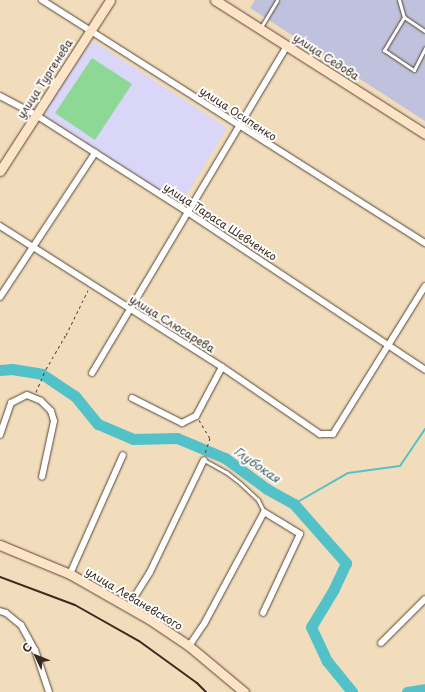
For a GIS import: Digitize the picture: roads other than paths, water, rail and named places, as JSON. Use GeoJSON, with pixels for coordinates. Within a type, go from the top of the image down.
{"type":"FeatureCollection","features":[{"type":"Feature","properties":{"kind":"main road","name":"улица Тургенева"},"geometry":{"type":"LineString","coordinates":[[0,171],[110,0]]}},
{"type":"Feature","properties":{"kind":"main road","name":"улица Седова"},"geometry":{"type":"LineString","coordinates":[[214,0],[425,134]]}},
{"type":"Feature","properties":{"kind":"main road","name":"улица Леваневского"},"geometry":{"type":"LineString","coordinates":[[0,545],[70,574],[163,628],[189,646],[244,692]]}},
{"type":"Feature","properties":{"kind":"street","name":"улица Осипенко"},"geometry":{"type":"LineString","coordinates":[[42,0],[425,243]]}},
{"type":"Feature","properties":{"kind":"street"},"geometry":{"type":"LineString","coordinates":[[92,374],[287,46]]}},
{"type":"Feature","properties":{"kind":"street","name":"улица Тараса Шевченко"},"geometry":{"type":"LineString","coordinates":[[0,96],[36,116],[189,212],[425,370]]}},
{"type":"Feature","properties":{"kind":"street"},"geometry":{"type":"LineString","coordinates":[[0,297],[95,153]]}},
{"type":"Feature","properties":{"kind":"street","name":"улица Слюсарева"},"geometry":{"type":"LineString","coordinates":[[0,226],[222,367],[320,434],[333,434],[387,344]]}},
{"type":"Feature","properties":{"kind":"street"},"geometry":{"type":"LineString","coordinates":[[387,344],[425,286]]}},
{"type":"Feature","properties":{"kind":"street"},"geometry":{"type":"LineString","coordinates":[[132,398],[182,423],[196,416],[222,367]]}},
{"type":"Feature","properties":{"kind":"street"},"geometry":{"type":"LineString","coordinates":[[0,435],[11,403],[27,395],[41,401],[51,411],[54,421],[42,477]]}},
{"type":"Feature","properties":{"kind":"street"},"geometry":{"type":"LineString","coordinates":[[70,574],[123,455]]}},
{"type":"Feature","properties":{"kind":"street"},"geometry":{"type":"LineString","coordinates":[[128,607],[150,572],[204,460]]}},
{"type":"Feature","properties":{"kind":"street"},"geometry":{"type":"LineString","coordinates":[[189,646],[204,624],[264,512],[300,534],[263,613]]}},
{"type":"Feature","properties":{"kind":"street"},"geometry":{"type":"LineString","coordinates":[[381,643],[425,599]]}},
{"type":"Feature","properties":{"kind":"street"},"geometry":{"type":"LineString","coordinates":[[0,611],[6,613],[21,625],[35,650],[49,692]]}},
{"type":"Feature","properties":{"kind":"lane"},"geometry":{"type":"LineString","coordinates":[[260,29],[277,0]]}},
{"type":"Feature","properties":{"kind":"lane"},"geometry":{"type":"LineString","coordinates":[[399,0],[404,17],[425,32]]}},
{"type":"Feature","properties":{"kind":"lane"},"geometry":{"type":"LineString","coordinates":[[404,17],[384,50],[414,70],[425,48]]}},
{"type":"Feature","properties":{"kind":"lane"},"geometry":{"type":"LineString","coordinates":[[204,460],[226,472],[240,483],[258,500],[264,512]]}},
{"type":"Feature","properties":{"kind":"waterway","name":"Глубокая"},"geometry":{"type":"LineString","coordinates":[[0,370],[12,369],[42,374],[75,396],[98,424],[133,439],[177,438],[225,458],[267,489],[294,504],[346,563],[334,589],[311,627],[327,661],[352,692]]}},
{"type":"Feature","properties":{"kind":"waterway"},"geometry":{"type":"LineString","coordinates":[[294,504],[348,473],[400,466],[425,429]]}},
{"type":"Feature","properties":{"kind":"waterway","name":"Глубокая"},"geometry":{"type":"LineString","coordinates":[[407,692],[425,689]]}},
{"type":"Feature","properties":{"kind":"railway"},"geometry":{"type":"LineString","coordinates":[[0,577],[75,605],[139,641],[197,683],[206,692]]}}]}
